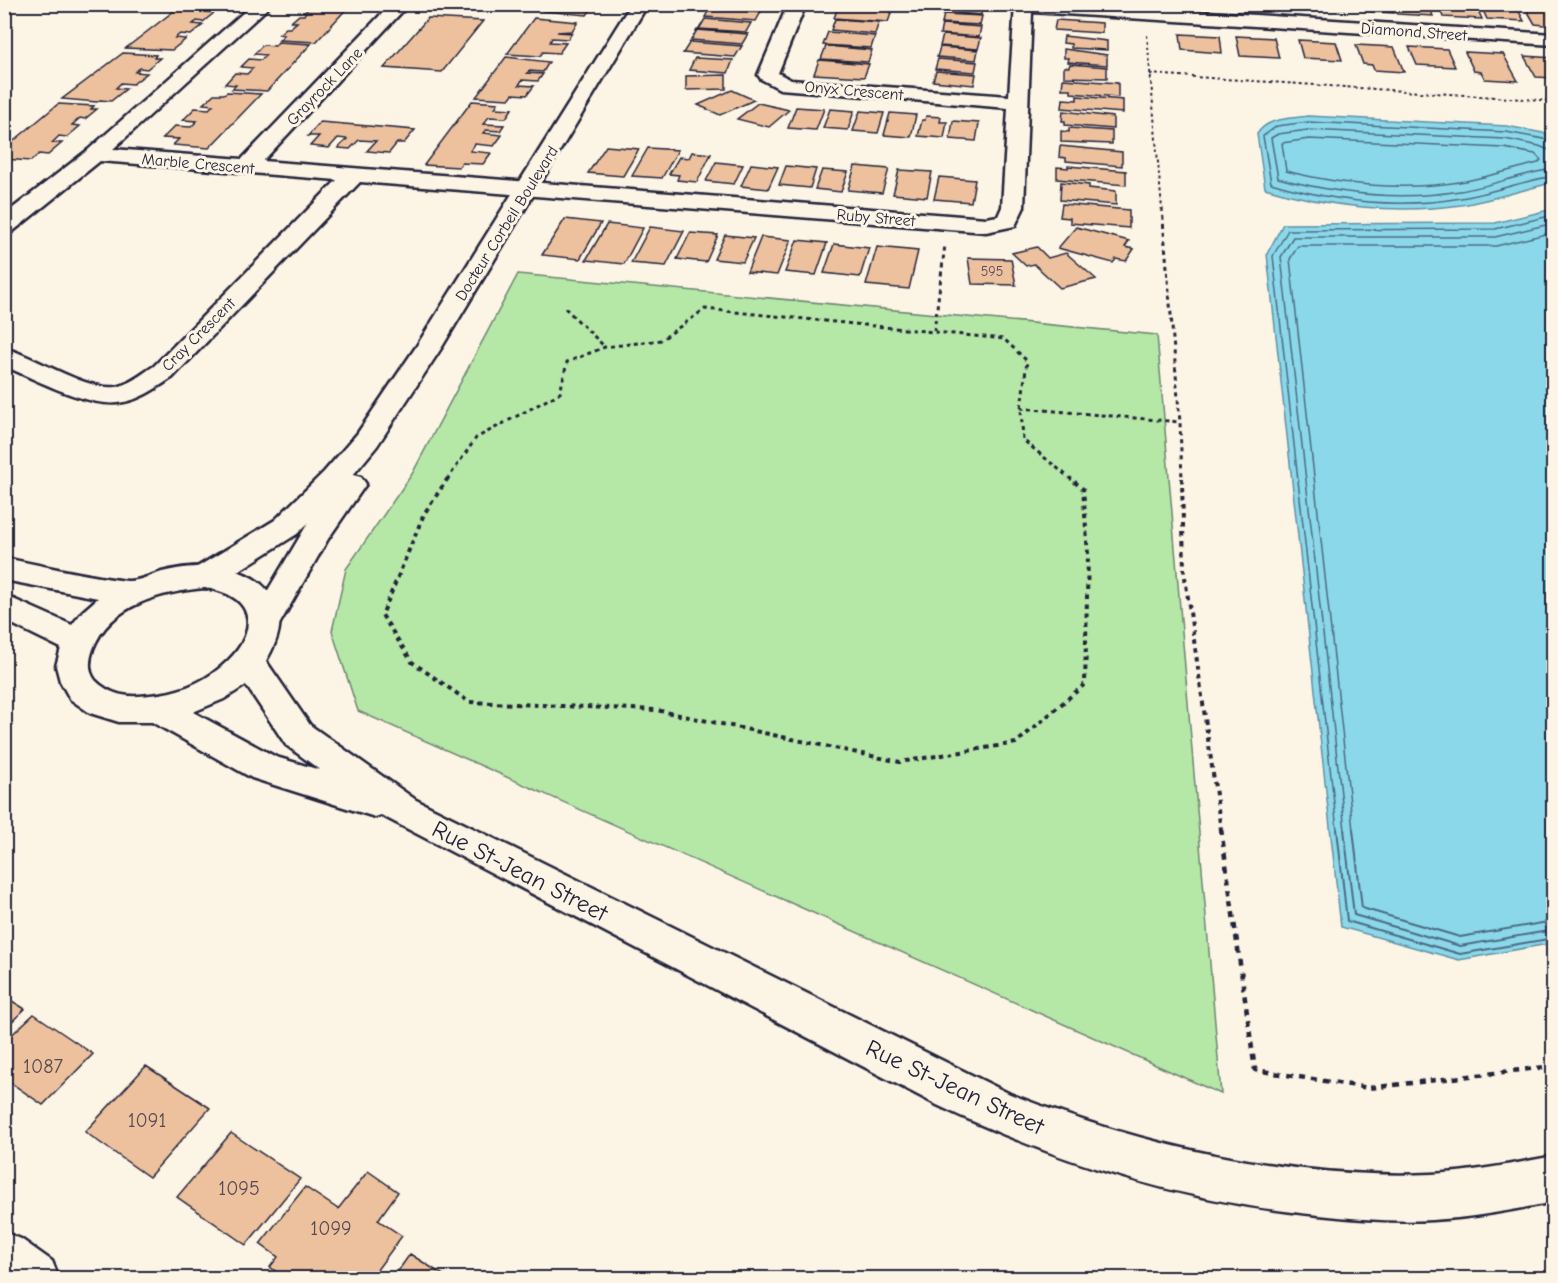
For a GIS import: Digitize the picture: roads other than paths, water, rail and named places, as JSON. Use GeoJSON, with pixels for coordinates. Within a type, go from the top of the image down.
{"type":"FeatureCollection","features":[{"type":"Feature","properties":{"kind":"street","name":"Marble Crescent"},"geometry":{"type":"LineString","coordinates":[[95,154],[264,4]]}},
{"type":"Feature","properties":{"kind":"street","name":"Grayrock Lane"},"geometry":{"type":"LineString","coordinates":[[246,167],[401,4]]}},
{"type":"Feature","properties":{"kind":"street","name":"Docteur Corbeil Boulevard"},"geometry":{"type":"LineString","coordinates":[[205,577],[286,527],[334,479],[368,440],[429,347],[640,4]]}},
{"type":"Feature","properties":{"kind":"street","name":"Onyx Crescent"},"geometry":{"type":"LineString","coordinates":[[796,4],[768,75],[787,85],[1018,103]]}},
{"type":"Feature","properties":{"kind":"street"},"geometry":{"type":"LineString","coordinates":[[1272,4],[1277,22]]}},
{"type":"Feature","properties":{"kind":"street","name":"Ruby Street"},"geometry":{"type":"LineString","coordinates":[[527,189],[948,223],[986,225],[1007,220],[1013,207],[1024,5]]}},
{"type":"Feature","properties":{"kind":"street","name":"Diamond Street"},"geometry":{"type":"LineString","coordinates":[[1024,5],[1554,40]]}},
{"type":"Feature","properties":{"kind":"street","name":"Marble Crescent"},"geometry":{"type":"LineString","coordinates":[[95,154],[527,189]]}},
{"type":"Feature","properties":{"kind":"street"},"geometry":{"type":"LineString","coordinates":[[4,227],[95,154]]}},
{"type":"Feature","properties":{"kind":"street","name":"Cray Crescent"},"geometry":{"type":"LineString","coordinates":[[4,356],[91,391],[118,395],[132,390],[162,372],[354,175]]}},
{"type":"Feature","properties":{"kind":"street","name":"Docteur Corbeil Boulevard"},"geometry":{"type":"LineString","coordinates":[[265,622],[315,535],[351,483],[368,440]]}},
{"type":"Feature","properties":{"kind":"street"},"geometry":{"type":"LineString","coordinates":[[4,569],[131,593]]}},
{"type":"Feature","properties":{"kind":"street"},"geometry":{"type":"LineString","coordinates":[[205,577],[229,581],[248,590],[260,604],[265,622],[261,641],[248,662],[225,683],[193,700],[158,709],[124,710],[97,702],[79,686],[72,665],[78,642],[90,624],[109,607],[131,593],[155,584],[181,578],[205,577]]}},
{"type":"Feature","properties":{"kind":"street"},"geometry":{"type":"LineString","coordinates":[[4,606],[78,642]]}},
{"type":"Feature","properties":{"kind":"street","name":"Rue St-Jean Street"},"geometry":{"type":"LineString","coordinates":[[248,662],[298,735],[403,811],[996,1111],[1090,1146],[1204,1176],[1285,1190],[1361,1196],[1445,1196],[1509,1188],[1554,1179]]}},
{"type":"Feature","properties":{"kind":"street","name":"Rue St-Jean Street"},"geometry":{"type":"LineString","coordinates":[[158,709],[265,768],[403,811]]}},
{"type":"Feature","properties":{"kind":"street"},"geometry":{"type":"LineString","coordinates":[[4,1256],[35,1278]]}},
{"type":"Feature","properties":{"kind":"water"},"geometry":{"type":"Polygon","coordinates":[[[1308,116],[1507,126],[1548,134],[1553,145],[1554,157],[1551,183],[1461,205],[1412,209],[1337,204],[1265,188],[1257,134],[1267,124],[1308,116]]]}},
{"type":"Feature","properties":{"kind":"water"},"geometry":{"type":"Polygon","coordinates":[[[1553,209],[1553,943],[1459,960],[1341,927],[1267,254],[1283,224],[1495,223],[1553,209]]]}}]}
